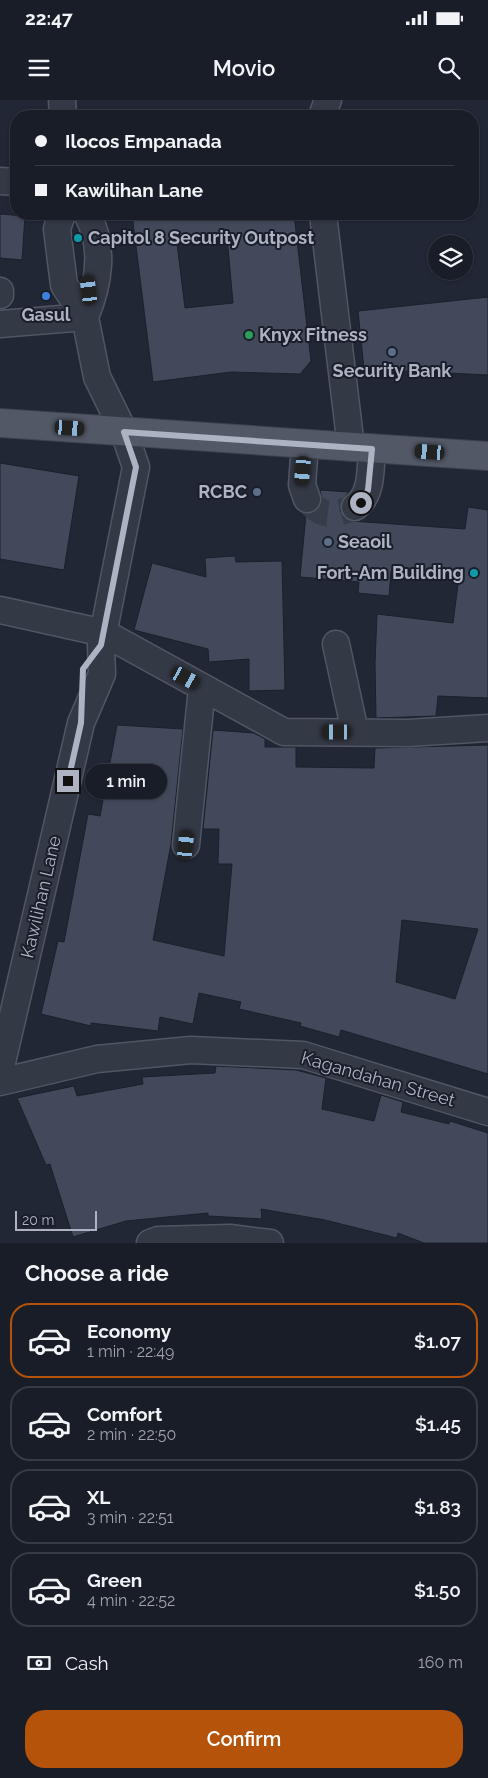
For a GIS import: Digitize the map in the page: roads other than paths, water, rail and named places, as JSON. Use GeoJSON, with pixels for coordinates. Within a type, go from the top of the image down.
{"type":"FeatureCollection","features":[{"type":"Feature","properties":{"kind":"main road"},"geometry":{"type":"LineString","coordinates":[[0,423],[488,456]]}},
{"type":"Feature","properties":{"kind":"street"},"geometry":{"type":"LineString","coordinates":[[60,220],[57,229],[64,285],[88,311]]}},
{"type":"Feature","properties":{"kind":"street"},"geometry":{"type":"LineString","coordinates":[[88,311],[99,267],[91,220]]}},
{"type":"Feature","properties":{"kind":"street"},"geometry":{"type":"LineString","coordinates":[[324,220],[341,297],[368,490],[361,503],[355,507]]}},
{"type":"Feature","properties":{"kind":"street"},"geometry":{"type":"LineString","coordinates":[[0,324],[88,311]]}},
{"type":"Feature","properties":{"kind":"street","name":"Kawilihan Lane"},"geometry":{"type":"LineString","coordinates":[[0,1071],[81,723],[83,669],[102,639],[136,467],[124,432],[97,377],[88,311]]}},
{"type":"Feature","properties":{"kind":"street"},"geometry":{"type":"LineString","coordinates":[[305,444],[302,485],[307,499]]}},
{"type":"Feature","properties":{"kind":"street"},"geometry":{"type":"LineString","coordinates":[[0,610],[102,639],[202,688],[284,732],[408,732],[488,728]]}},
{"type":"Feature","properties":{"kind":"street"},"geometry":{"type":"LineString","coordinates":[[336,644],[355,732]]}},
{"type":"Feature","properties":{"kind":"street"},"geometry":{"type":"LineString","coordinates":[[186,845],[202,688]]}},
{"type":"Feature","properties":{"kind":"street","name":"Kagandahan Street"},"geometry":{"type":"LineString","coordinates":[[0,1082],[97,1059],[191,1050],[303,1055],[488,1112]]}},
{"type":"Feature","properties":{"kind":"street"},"geometry":{"type":"LineString","coordinates":[[150,1243],[158,1240],[230,1238],[270,1243]]}},
{"type":"Feature","properties":{"kind":"tunnel"},"geometry":{"type":"LineString","coordinates":[[307,499],[317,510],[328,514],[355,507]]}},
{"type":"Feature","properties":{"kind":"place","name":"Capitol 8 Security Outpost"},"geometry":{"type":"Point","coordinates":[78,238]}},
{"type":"Feature","properties":{"kind":"place","name":"Gasul"},"geometry":{"type":"Point","coordinates":[46,296]}},
{"type":"Feature","properties":{"kind":"place","name":"Knyx Fitness"},"geometry":{"type":"Point","coordinates":[249,335]}},
{"type":"Feature","properties":{"kind":"place","name":"Security Bank"},"geometry":{"type":"Point","coordinates":[392,352]}},
{"type":"Feature","properties":{"kind":"place","name":"RCBC"},"geometry":{"type":"Point","coordinates":[257,492]}},
{"type":"Feature","properties":{"kind":"place","name":"Seaoil"},"geometry":{"type":"Point","coordinates":[328,542]}},
{"type":"Feature","properties":{"kind":"place","name":"Fort-Am Building"},"geometry":{"type":"Point","coordinates":[474,573]}}]}
